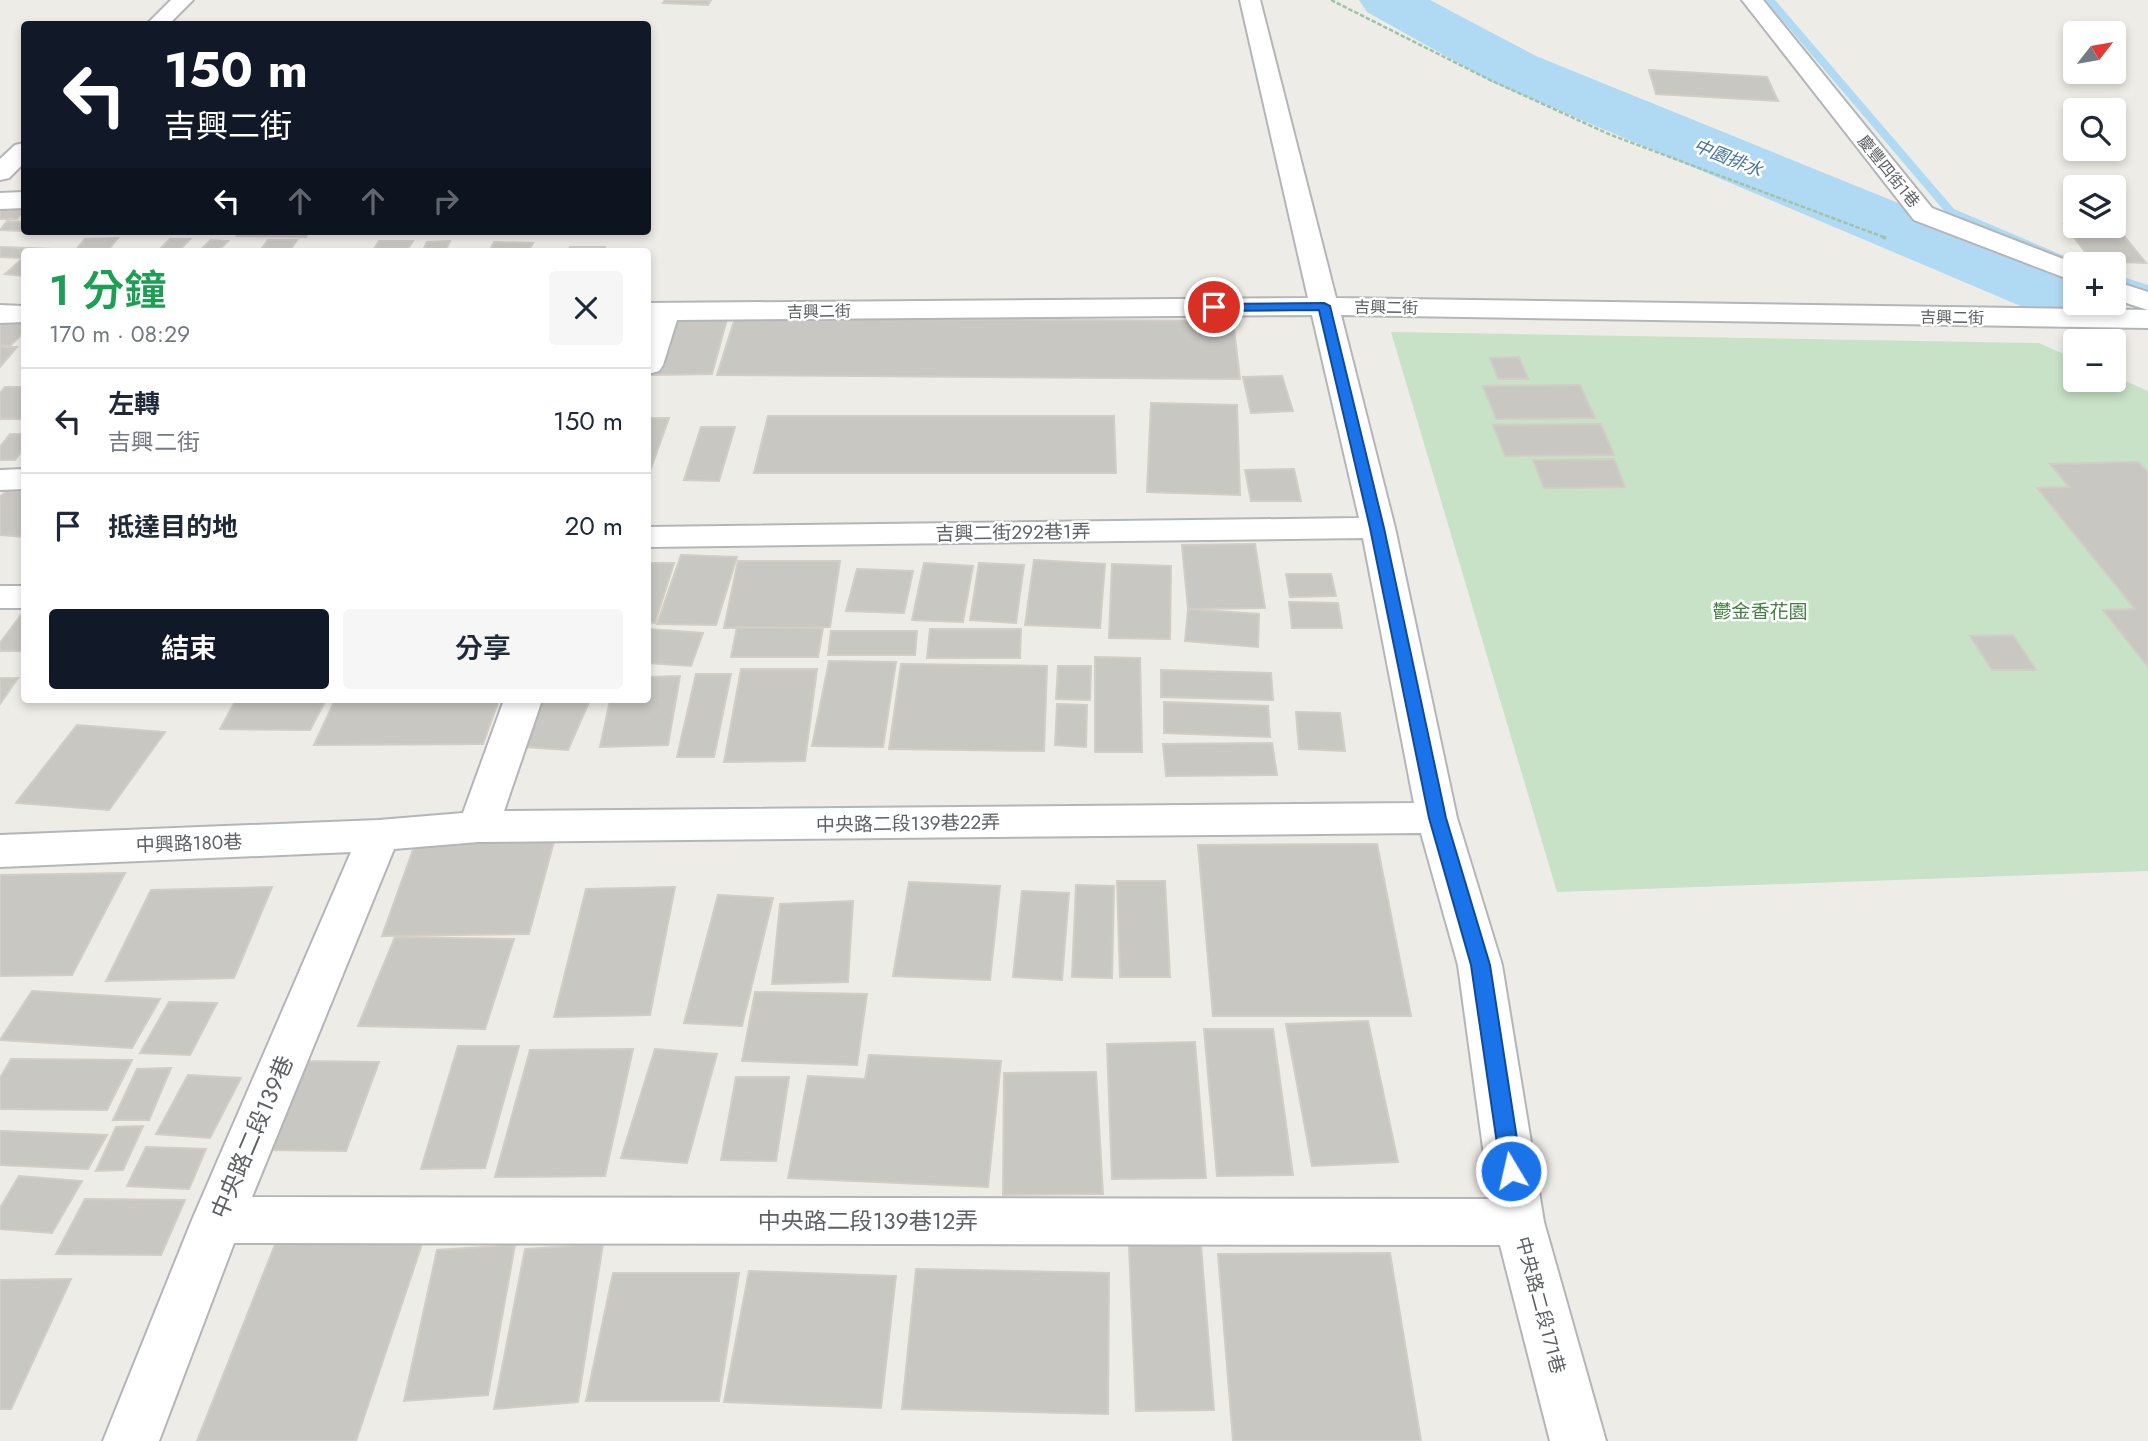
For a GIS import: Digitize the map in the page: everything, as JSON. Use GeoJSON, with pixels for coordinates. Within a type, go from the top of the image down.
{"type":"FeatureCollection","features":[{"type":"Feature","properties":{"kind":"street"},"geometry":{"type":"LineString","coordinates":[[160,21],[183,0]]}},
{"type":"Feature","properties":{"kind":"street","name":"中央路二段171巷"},"geometry":{"type":"LineString","coordinates":[[1250,0],[1377,528],[1437,818],[1480,965],[1519,1222],[1578,1441]]}},
{"type":"Feature","properties":{"kind":"street","name":"慶豐四街1巷"},"geometry":{"type":"LineString","coordinates":[[1752,0],[1923,214],[2063,269]]}},
{"type":"Feature","properties":{"kind":"street"},"geometry":{"type":"LineString","coordinates":[[0,173],[21,153]]}},
{"type":"Feature","properties":{"kind":"street"},"geometry":{"type":"LineString","coordinates":[[0,201],[21,200]]}},
{"type":"Feature","properties":{"kind":"street"},"geometry":{"type":"LineString","coordinates":[[2126,294],[2148,302]]}},
{"type":"Feature","properties":{"kind":"street","name":"吉興二街"},"geometry":{"type":"LineString","coordinates":[[657,312],[1324,306],[2148,319]]}},
{"type":"Feature","properties":{"kind":"street"},"geometry":{"type":"LineString","coordinates":[[651,347],[657,312]]}},
{"type":"Feature","properties":{"kind":"street"},"geometry":{"type":"LineString","coordinates":[[0,314],[21,314]]}},
{"type":"Feature","properties":{"kind":"street"},"geometry":{"type":"LineString","coordinates":[[0,480],[21,480]]}},
{"type":"Feature","properties":{"kind":"street","name":"吉興二街292巷1弄"},"geometry":{"type":"LineString","coordinates":[[651,537],[1377,528]]}},
{"type":"Feature","properties":{"kind":"street"},"geometry":{"type":"LineString","coordinates":[[0,597],[21,597]]}},
{"type":"Feature","properties":{"kind":"street"},"geometry":{"type":"LineString","coordinates":[[478,827],[522,703]]}},
{"type":"Feature","properties":{"kind":"street","name":"中央路二段139巷22弄"},"geometry":{"type":"LineString","coordinates":[[379,835],[478,827],[1437,818]]}},
{"type":"Feature","properties":{"kind":"street","name":"中興路180巷"},"geometry":{"type":"LineString","coordinates":[[0,850],[379,835]]}},
{"type":"Feature","properties":{"kind":"street","name":"中央路二段139巷"},"geometry":{"type":"LineString","coordinates":[[131,1441],[217,1220],[379,835]]}},
{"type":"Feature","properties":{"kind":"street","name":"中央路二段139巷12弄"},"geometry":{"type":"LineString","coordinates":[[217,1220],[1519,1222]]}},
{"type":"Feature","properties":{"kind":"path"},"geometry":{"type":"LineString","coordinates":[[1331,0],[1424,50],[1525,98],[1653,152],[1886,238]]}},
{"type":"Feature","properties":{"kind":"green space","name":"鬱金香花園"},"geometry":{"type":"Polygon","coordinates":[[[1391,332],[2039,343],[2063,354],[2063,392],[2126,392],[2126,381],[2148,391],[2148,871],[1557,892],[1391,332]]]}},
{"type":"Feature","properties":{"kind":"building"},"geometry":{"type":"Polygon","coordinates":[[[665,0],[711,0],[708,5],[663,3],[665,0]]]}},
{"type":"Feature","properties":{"kind":"building"},"geometry":{"type":"Polygon","coordinates":[[[1649,70],[1767,77],[1778,101],[1656,94],[1649,70]]]}},
{"type":"Feature","properties":{"kind":"building"},"geometry":{"type":"Polygon","coordinates":[[[0,208],[21,208],[21,214],[17,219],[0,219],[0,208]]]}},
{"type":"Feature","properties":{"kind":"building"},"geometry":{"type":"Polygon","coordinates":[[[7,221],[21,222],[21,231],[0,230],[7,221]]]}},
{"type":"Feature","properties":{"kind":"building"},"geometry":{"type":"Polygon","coordinates":[[[238,235],[307,235],[306,237],[238,235]]]}},
{"type":"Feature","properties":{"kind":"building"},"geometry":{"type":"Polygon","coordinates":[[[118,238],[110,248],[77,248],[85,239],[118,238]]]}},
{"type":"Feature","properties":{"kind":"building"},"geometry":{"type":"Polygon","coordinates":[[[2075,238],[2126,238],[2146,263],[2126,262],[2126,252],[2085,252],[2075,238]]]}},
{"type":"Feature","properties":{"kind":"building"},"geometry":{"type":"Polygon","coordinates":[[[170,239],[190,239],[182,248],[161,248],[170,239]]]}},
{"type":"Feature","properties":{"kind":"building"},"geometry":{"type":"Polygon","coordinates":[[[211,240],[228,241],[221,248],[202,248],[211,240]]]}},
{"type":"Feature","properties":{"kind":"building"},"geometry":{"type":"Polygon","coordinates":[[[268,240],[297,240],[292,248],[262,248],[268,240]]]}},
{"type":"Feature","properties":{"kind":"building"},"geometry":{"type":"Polygon","coordinates":[[[379,241],[413,241],[409,248],[375,248],[379,241]]]}},
{"type":"Feature","properties":{"kind":"building"},"geometry":{"type":"Polygon","coordinates":[[[450,241],[447,248],[424,248],[427,242],[450,241]]]}},
{"type":"Feature","properties":{"kind":"building"},"geometry":{"type":"Polygon","coordinates":[[[494,242],[533,243],[530,248],[491,248],[494,242]]]}},
{"type":"Feature","properties":{"kind":"building"},"geometry":{"type":"Polygon","coordinates":[[[1,247],[26,248],[21,248],[21,258],[0,257],[1,247]]]}},
{"type":"Feature","properties":{"kind":"building"},"geometry":{"type":"Polygon","coordinates":[[[570,247],[605,247],[605,248],[570,247]]]}},
{"type":"Feature","properties":{"kind":"building"},"geometry":{"type":"Polygon","coordinates":[[[21,260],[21,276],[5,274],[21,260]]]}},
{"type":"Feature","properties":{"kind":"building"},"geometry":{"type":"Polygon","coordinates":[[[735,318],[1233,321],[1240,379],[717,375],[735,318]]]}},
{"type":"Feature","properties":{"kind":"building"},"geometry":{"type":"Polygon","coordinates":[[[0,319],[21,320],[21,335],[10,346],[0,345],[0,319]]]}},
{"type":"Feature","properties":{"kind":"building"},"geometry":{"type":"Polygon","coordinates":[[[727,319],[712,374],[651,375],[668,320],[727,319]]]}},
{"type":"Feature","properties":{"kind":"building"},"geometry":{"type":"Polygon","coordinates":[[[0,347],[17,347],[0,367],[0,347]]]}},
{"type":"Feature","properties":{"kind":"building"},"geometry":{"type":"Polygon","coordinates":[[[1519,357],[1528,379],[1498,379],[1490,358],[1519,357]]]}},
{"type":"Feature","properties":{"kind":"building"},"geometry":{"type":"Polygon","coordinates":[[[1282,376],[1293,411],[1251,413],[1243,377],[1282,376]]]}},
{"type":"Feature","properties":{"kind":"building"},"geometry":{"type":"Polygon","coordinates":[[[1580,385],[1595,418],[1496,419],[1483,386],[1580,385]]]}},
{"type":"Feature","properties":{"kind":"building"},"geometry":{"type":"Polygon","coordinates":[[[5,387],[21,387],[21,419],[0,419],[0,393],[5,387]]]}},
{"type":"Feature","properties":{"kind":"building"},"geometry":{"type":"Polygon","coordinates":[[[1151,403],[1237,405],[1240,495],[1147,492],[1151,403]]]}},
{"type":"Feature","properties":{"kind":"building"},"geometry":{"type":"Polygon","coordinates":[[[768,416],[1114,416],[1116,473],[754,473],[768,416]]]}},
{"type":"Feature","properties":{"kind":"building"},"geometry":{"type":"Polygon","coordinates":[[[651,418],[669,418],[651,468],[651,418]]]}},
{"type":"Feature","properties":{"kind":"building"},"geometry":{"type":"Polygon","coordinates":[[[1601,424],[1614,455],[1505,456],[1493,425],[1601,424]]]}},
{"type":"Feature","properties":{"kind":"building"},"geometry":{"type":"Polygon","coordinates":[[[701,427],[735,427],[719,481],[684,480],[701,427]]]}},
{"type":"Feature","properties":{"kind":"building"},"geometry":{"type":"Polygon","coordinates":[[[10,434],[21,434],[21,452],[15,460],[0,460],[0,447],[10,434]]]}},
{"type":"Feature","properties":{"kind":"building"},"geometry":{"type":"Polygon","coordinates":[[[1614,459],[1625,487],[1544,488],[1533,460],[1614,459]]]}},
{"type":"Feature","properties":{"kind":"building"},"geometry":{"type":"Polygon","coordinates":[[[2138,462],[2148,472],[2148,667],[2103,610],[2135,609],[2037,488],[2069,487],[2050,464],[2138,462]]]}},
{"type":"Feature","properties":{"kind":"building"},"geometry":{"type":"Polygon","coordinates":[[[1294,469],[1301,501],[1251,501],[1245,470],[1294,469]]]}},
{"type":"Feature","properties":{"kind":"building"},"geometry":{"type":"Polygon","coordinates":[[[9,488],[21,489],[21,537],[0,535],[0,497],[9,488]]]}},
{"type":"Feature","properties":{"kind":"building"},"geometry":{"type":"Polygon","coordinates":[[[1255,544],[1265,608],[1188,609],[1182,545],[1255,544]]]}},
{"type":"Feature","properties":{"kind":"building"},"geometry":{"type":"Polygon","coordinates":[[[681,555],[737,557],[716,625],[657,624],[681,555]]]}},
{"type":"Feature","properties":{"kind":"building"},"geometry":{"type":"Polygon","coordinates":[[[1034,560],[1105,564],[1100,628],[1025,625],[1034,560]]]}},
{"type":"Feature","properties":{"kind":"building"},"geometry":{"type":"Polygon","coordinates":[[[738,561],[840,561],[830,627],[724,628],[738,561]]]}},
{"type":"Feature","properties":{"kind":"building"},"geometry":{"type":"Polygon","coordinates":[[[651,563],[674,563],[655,623],[651,622],[651,563]]]}},
{"type":"Feature","properties":{"kind":"building"},"geometry":{"type":"Polygon","coordinates":[[[924,563],[973,566],[963,622],[912,620],[924,563]]]}},
{"type":"Feature","properties":{"kind":"building"},"geometry":{"type":"Polygon","coordinates":[[[979,563],[1024,565],[1016,623],[970,620],[979,563]]]}},
{"type":"Feature","properties":{"kind":"building"},"geometry":{"type":"Polygon","coordinates":[[[1112,564],[1171,566],[1170,639],[1109,638],[1112,564]]]}},
{"type":"Feature","properties":{"kind":"building"},"geometry":{"type":"Polygon","coordinates":[[[857,569],[913,571],[904,613],[846,611],[857,569]]]}},
{"type":"Feature","properties":{"kind":"building"},"geometry":{"type":"Polygon","coordinates":[[[1286,574],[1331,574],[1336,596],[1290,597],[1286,574]]]}},
{"type":"Feature","properties":{"kind":"building"},"geometry":{"type":"Polygon","coordinates":[[[1289,602],[1338,603],[1342,628],[1292,628],[1289,602]]]}},
{"type":"Feature","properties":{"kind":"building"},"geometry":{"type":"Polygon","coordinates":[[[1188,609],[1259,614],[1258,647],[1185,641],[1188,609]]]}},
{"type":"Feature","properties":{"kind":"building"},"geometry":{"type":"Polygon","coordinates":[[[21,615],[21,651],[0,651],[0,643],[21,615]]]}},
{"type":"Feature","properties":{"kind":"building"},"geometry":{"type":"Polygon","coordinates":[[[737,627],[823,628],[818,657],[731,657],[737,627]]]}},
{"type":"Feature","properties":{"kind":"building"},"geometry":{"type":"Polygon","coordinates":[[[651,629],[703,633],[691,666],[651,663],[651,629]]]}},
{"type":"Feature","properties":{"kind":"building"},"geometry":{"type":"Polygon","coordinates":[[[930,629],[1021,629],[1020,658],[927,658],[930,629]]]}},
{"type":"Feature","properties":{"kind":"building"},"geometry":{"type":"Polygon","coordinates":[[[831,631],[917,631],[915,655],[828,655],[831,631]]]}},
{"type":"Feature","properties":{"kind":"building"},"geometry":{"type":"Polygon","coordinates":[[[2013,635],[2036,670],[1992,670],[1970,636],[2013,635]]]}},
{"type":"Feature","properties":{"kind":"building"},"geometry":{"type":"Polygon","coordinates":[[[1095,657],[1140,658],[1142,752],[1095,752],[1095,657]]]}},
{"type":"Feature","properties":{"kind":"building"},"geometry":{"type":"Polygon","coordinates":[[[829,661],[896,662],[883,747],[812,746],[829,661]]]}},
{"type":"Feature","properties":{"kind":"building"},"geometry":{"type":"Polygon","coordinates":[[[901,664],[1047,666],[1044,751],[889,749],[901,664]]]}},
{"type":"Feature","properties":{"kind":"building"},"geometry":{"type":"Polygon","coordinates":[[[1058,666],[1091,666],[1090,700],[1056,699],[1058,666]]]}},
{"type":"Feature","properties":{"kind":"building"},"geometry":{"type":"Polygon","coordinates":[[[741,669],[817,669],[805,761],[724,762],[741,669]]]}},
{"type":"Feature","properties":{"kind":"building"},"geometry":{"type":"Polygon","coordinates":[[[1161,670],[1271,673],[1273,700],[1161,697],[1161,670]]]}},
{"type":"Feature","properties":{"kind":"building"},"geometry":{"type":"Polygon","coordinates":[[[696,674],[731,674],[714,757],[677,757],[696,674]]]}},
{"type":"Feature","properties":{"kind":"building"},"geometry":{"type":"Polygon","coordinates":[[[680,676],[668,745],[600,747],[609,703],[651,703],[651,677],[680,676]]]}},
{"type":"Feature","properties":{"kind":"building"},"geometry":{"type":"Polygon","coordinates":[[[0,678],[18,678],[0,704],[0,678]]]}},
{"type":"Feature","properties":{"kind":"building"},"geometry":{"type":"Polygon","coordinates":[[[1164,702],[1268,706],[1270,737],[1164,733],[1164,702]]]}},
{"type":"Feature","properties":{"kind":"building"},"geometry":{"type":"Polygon","coordinates":[[[234,703],[324,703],[310,730],[220,729],[234,703]]]}},
{"type":"Feature","properties":{"kind":"building"},"geometry":{"type":"Polygon","coordinates":[[[334,703],[498,703],[483,744],[314,745],[334,703]]]}},
{"type":"Feature","properties":{"kind":"building"},"geometry":{"type":"Polygon","coordinates":[[[531,703],[589,703],[568,750],[510,746],[531,703]]]}},
{"type":"Feature","properties":{"kind":"building"},"geometry":{"type":"Polygon","coordinates":[[[1057,704],[1087,705],[1086,747],[1055,745],[1057,704]]]}},
{"type":"Feature","properties":{"kind":"building"},"geometry":{"type":"Polygon","coordinates":[[[1296,712],[1340,713],[1345,751],[1299,749],[1296,712]]]}},
{"type":"Feature","properties":{"kind":"building"},"geometry":{"type":"Polygon","coordinates":[[[77,725],[165,732],[109,810],[16,803],[77,725]]]}},
{"type":"Feature","properties":{"kind":"building"},"geometry":{"type":"Polygon","coordinates":[[[1272,743],[1277,775],[1166,776],[1163,744],[1272,743]]]}},
{"type":"Feature","properties":{"kind":"building"},"geometry":{"type":"Polygon","coordinates":[[[556,834],[529,934],[382,936],[418,836],[556,834]]]}},
{"type":"Feature","properties":{"kind":"building"},"geometry":{"type":"Polygon","coordinates":[[[1377,844],[1411,1016],[1213,1016],[1198,845],[1377,844]]]}},
{"type":"Feature","properties":{"kind":"building"},"geometry":{"type":"Polygon","coordinates":[[[125,873],[72,975],[0,976],[0,875],[125,873]]]}},
{"type":"Feature","properties":{"kind":"building"},"geometry":{"type":"Polygon","coordinates":[[[1117,881],[1165,881],[1170,977],[1120,977],[1117,881]]]}},
{"type":"Feature","properties":{"kind":"building"},"geometry":{"type":"Polygon","coordinates":[[[909,882],[1000,886],[990,980],[893,976],[909,882]]]}},
{"type":"Feature","properties":{"kind":"building"},"geometry":{"type":"Polygon","coordinates":[[[1076,885],[1114,886],[1112,978],[1072,977],[1076,885]]]}},
{"type":"Feature","properties":{"kind":"building"},"geometry":{"type":"Polygon","coordinates":[[[272,887],[234,978],[106,981],[151,890],[272,887]]]}},
{"type":"Feature","properties":{"kind":"building"},"geometry":{"type":"Polygon","coordinates":[[[675,887],[650,1015],[554,1017],[586,889],[675,887]]]}},
{"type":"Feature","properties":{"kind":"building"},"geometry":{"type":"Polygon","coordinates":[[[1022,891],[1069,893],[1062,980],[1013,977],[1022,891]]]}},
{"type":"Feature","properties":{"kind":"building"},"geometry":{"type":"Polygon","coordinates":[[[718,895],[773,898],[742,1026],[684,1023],[718,895]]]}},
{"type":"Feature","properties":{"kind":"building"},"geometry":{"type":"Polygon","coordinates":[[[853,901],[848,982],[772,984],[780,904],[853,901]]]}},
{"type":"Feature","properties":{"kind":"building"},"geometry":{"type":"Polygon","coordinates":[[[395,937],[514,939],[485,1029],[358,1026],[395,937]]]}},
{"type":"Feature","properties":{"kind":"building"},"geometry":{"type":"Polygon","coordinates":[[[32,991],[160,999],[132,1048],[0,1040],[32,991]]]}},
{"type":"Feature","properties":{"kind":"building"},"geometry":{"type":"Polygon","coordinates":[[[755,992],[867,994],[857,1065],[742,1061],[755,992]]]}},
{"type":"Feature","properties":{"kind":"building"},"geometry":{"type":"Polygon","coordinates":[[[169,1002],[217,1003],[190,1055],[140,1053],[169,1002]]]}},
{"type":"Feature","properties":{"kind":"building"},"geometry":{"type":"Polygon","coordinates":[[[1368,1021],[1398,1162],[1312,1166],[1286,1024],[1368,1021]]]}},
{"type":"Feature","properties":{"kind":"building"},"geometry":{"type":"Polygon","coordinates":[[[1204,1029],[1273,1029],[1293,1175],[1217,1176],[1204,1029]]]}},
{"type":"Feature","properties":{"kind":"building"},"geometry":{"type":"Polygon","coordinates":[[[1195,1042],[1206,1178],[1112,1179],[1107,1044],[1195,1042]]]}},
{"type":"Feature","properties":{"kind":"building"},"geometry":{"type":"Polygon","coordinates":[[[458,1046],[519,1046],[485,1168],[421,1169],[458,1046]]]}},
{"type":"Feature","properties":{"kind":"building"},"geometry":{"type":"Polygon","coordinates":[[[633,1049],[605,1176],[495,1177],[530,1050],[633,1049]]]}},
{"type":"Feature","properties":{"kind":"building"},"geometry":{"type":"Polygon","coordinates":[[[655,1049],[717,1054],[687,1163],[621,1158],[655,1049]]]}},
{"type":"Feature","properties":{"kind":"building"},"geometry":{"type":"Polygon","coordinates":[[[869,1055],[1001,1061],[988,1187],[788,1178],[808,1076],[865,1079],[869,1055]]]}},
{"type":"Feature","properties":{"kind":"building"},"geometry":{"type":"Polygon","coordinates":[[[11,1059],[132,1060],[107,1110],[0,1109],[0,1078],[11,1059]]]}},
{"type":"Feature","properties":{"kind":"building"},"geometry":{"type":"Polygon","coordinates":[[[303,1061],[379,1062],[346,1151],[266,1150],[303,1061]]]}},
{"type":"Feature","properties":{"kind":"building"},"geometry":{"type":"Polygon","coordinates":[[[171,1068],[149,1120],[113,1120],[137,1069],[171,1068]]]}},
{"type":"Feature","properties":{"kind":"building"},"geometry":{"type":"Polygon","coordinates":[[[1096,1072],[1103,1194],[1003,1195],[1004,1073],[1096,1072]]]}},
{"type":"Feature","properties":{"kind":"building"},"geometry":{"type":"Polygon","coordinates":[[[188,1075],[241,1078],[210,1138],[156,1134],[188,1075]]]}},
{"type":"Feature","properties":{"kind":"building"},"geometry":{"type":"Polygon","coordinates":[[[736,1077],[789,1077],[776,1161],[721,1160],[736,1077]]]}},
{"type":"Feature","properties":{"kind":"building"},"geometry":{"type":"Polygon","coordinates":[[[143,1126],[123,1170],[96,1171],[116,1127],[143,1126]]]}},
{"type":"Feature","properties":{"kind":"building"},"geometry":{"type":"Polygon","coordinates":[[[0,1131],[107,1135],[88,1169],[0,1165],[0,1131]]]}},
{"type":"Feature","properties":{"kind":"building"},"geometry":{"type":"Polygon","coordinates":[[[146,1147],[206,1149],[189,1189],[127,1186],[146,1147]]]}},
{"type":"Feature","properties":{"kind":"building"},"geometry":{"type":"Polygon","coordinates":[[[19,1176],[82,1181],[52,1233],[0,1229],[0,1208],[19,1176]]]}},
{"type":"Feature","properties":{"kind":"building"},"geometry":{"type":"Polygon","coordinates":[[[85,1199],[185,1200],[161,1255],[56,1254],[85,1199]]]}},
{"type":"Feature","properties":{"kind":"building"},"geometry":{"type":"Polygon","coordinates":[[[276,1242],[422,1244],[356,1441],[197,1441],[276,1242]]]}},
{"type":"Feature","properties":{"kind":"building"},"geometry":{"type":"Polygon","coordinates":[[[603,1244],[578,1402],[494,1409],[525,1249],[603,1244]]]}},
{"type":"Feature","properties":{"kind":"building"},"geometry":{"type":"Polygon","coordinates":[[[515,1245],[488,1395],[404,1401],[437,1250],[515,1245]]]}},
{"type":"Feature","properties":{"kind":"building"},"geometry":{"type":"Polygon","coordinates":[[[1201,1245],[1214,1410],[1136,1411],[1129,1246],[1201,1245]]]}},
{"type":"Feature","properties":{"kind":"building"},"geometry":{"type":"Polygon","coordinates":[[[1390,1253],[1421,1441],[1233,1441],[1218,1254],[1390,1253]]]}},
{"type":"Feature","properties":{"kind":"building"},"geometry":{"type":"Polygon","coordinates":[[[916,1269],[1109,1273],[1108,1414],[902,1409],[916,1269]]]}},
{"type":"Feature","properties":{"kind":"building"},"geometry":{"type":"Polygon","coordinates":[[[749,1271],[896,1276],[881,1408],[724,1402],[749,1271]]]}},
{"type":"Feature","properties":{"kind":"building"},"geometry":{"type":"Polygon","coordinates":[[[613,1273],[739,1273],[719,1401],[586,1401],[613,1273]]]}},
{"type":"Feature","properties":{"kind":"building"},"geometry":{"type":"Polygon","coordinates":[[[71,1279],[11,1409],[0,1409],[0,1280],[71,1279]]]}},
{"type":"Feature","properties":{"kind":"waterway","name":"中園排水"},"geometry":{"type":"LineString","coordinates":[[1387,0],[1514,69],[2063,297]]}},
{"type":"Feature","properties":{"kind":"waterway"},"geometry":{"type":"LineString","coordinates":[[1770,0],[1950,211],[2063,260]]}},
{"type":"Feature","properties":{"kind":"waterway"},"geometry":{"type":"LineString","coordinates":[[2126,282],[2148,289]]}},
{"type":"Feature","properties":{"kind":"route"},"geometry":{"type":"LineString","coordinates":[[1214,307],[1324,306],[1377,528],[1437,818],[1480,965],[1511,1171]]}}]}
